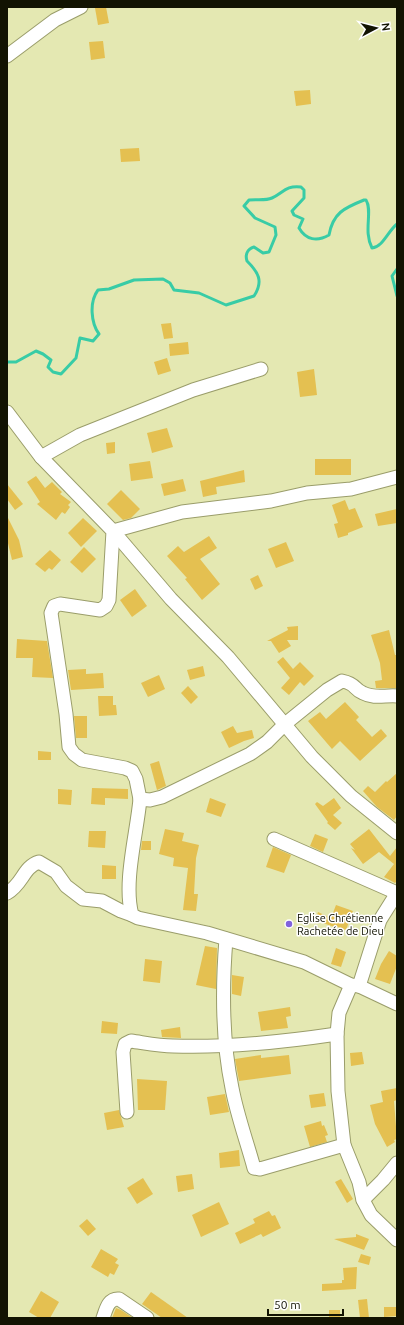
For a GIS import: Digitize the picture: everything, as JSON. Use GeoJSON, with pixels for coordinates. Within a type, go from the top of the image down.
{"type":"FeatureCollection","features":[{"type":"Feature","properties":{"kind":"street"},"geometry":{"type":"LineString","coordinates":[[7,56],[55,20],[81,7]]}},
{"type":"Feature","properties":{"kind":"street"},"geometry":{"type":"LineString","coordinates":[[42,457],[80,435],[193,390],[261,369]]}},
{"type":"Feature","properties":{"kind":"street"},"geometry":{"type":"LineString","coordinates":[[7,412],[42,457],[113,531],[171,599],[228,657],[312,757],[351,796],[397,833]]}},
{"type":"Feature","properties":{"kind":"street"},"geometry":{"type":"LineString","coordinates":[[113,531],[182,512],[271,501],[307,492],[351,489],[397,477]]}},
{"type":"Feature","properties":{"kind":"street"},"geometry":{"type":"LineString","coordinates":[[113,531],[109,600],[106,606],[100,610],[60,604],[54,606],[52,613],[69,747],[74,754],[82,760],[125,768],[132,771],[136,779],[140,800],[131,856],[130,906],[132,915]]}},
{"type":"Feature","properties":{"kind":"street"},"geometry":{"type":"LineString","coordinates":[[140,800],[150,800],[162,797],[250,754],[267,742],[285,724],[327,690],[342,681],[353,684],[361,693],[372,697],[397,696]]}},
{"type":"Feature","properties":{"kind":"street"},"geometry":{"type":"LineString","coordinates":[[274,838],[345,868],[397,893],[380,920],[355,985],[339,1013],[337,1034],[338,1091],[344,1145],[363,1200],[371,1214],[397,1240]]}},
{"type":"Feature","properties":{"kind":"street"},"geometry":{"type":"LineString","coordinates":[[7,893],[19,885],[32,864],[38,862],[56,872],[66,886],[83,898],[102,901],[121,912],[138,918],[166,926],[207,933],[304,962],[397,1004]]}},
{"type":"Feature","properties":{"kind":"street"},"geometry":{"type":"LineString","coordinates":[[226,939],[223,979],[226,1046],[232,1089],[254,1168],[260,1169],[344,1145]]}},
{"type":"Feature","properties":{"kind":"street"},"geometry":{"type":"LineString","coordinates":[[126,1112],[123,1052],[125,1044],[131,1041],[172,1046],[226,1046],[281,1042],[337,1034]]}},
{"type":"Feature","properties":{"kind":"street"},"geometry":{"type":"LineString","coordinates":[[363,1200],[397,1163]]}},
{"type":"Feature","properties":{"kind":"street"},"geometry":{"type":"LineString","coordinates":[[103,1318],[111,1300],[114,1299],[119,1299],[147,1318]]}},
{"type":"Feature","properties":{"kind":"building"},"geometry":{"type":"Polygon","coordinates":[[[106,7],[109,23],[98,25],[95,8],[106,7]]]}},
{"type":"Feature","properties":{"kind":"building"},"geometry":{"type":"Polygon","coordinates":[[[103,41],[105,58],[91,60],[89,42],[103,41]]]}},
{"type":"Feature","properties":{"kind":"building"},"geometry":{"type":"Polygon","coordinates":[[[310,90],[311,104],[296,106],[294,91],[310,90]]]}},
{"type":"Feature","properties":{"kind":"building"},"geometry":{"type":"Polygon","coordinates":[[[139,148],[140,161],[121,162],[120,149],[139,148]]]}},
{"type":"Feature","properties":{"kind":"building"},"geometry":{"type":"Polygon","coordinates":[[[171,323],[173,338],[164,339],[161,324],[171,323]]]}},
{"type":"Feature","properties":{"kind":"building"},"geometry":{"type":"Polygon","coordinates":[[[188,342],[189,354],[170,356],[169,344],[188,342]]]}},
{"type":"Feature","properties":{"kind":"building"},"geometry":{"type":"Polygon","coordinates":[[[167,358],[171,371],[158,375],[154,362],[167,358]]]}},
{"type":"Feature","properties":{"kind":"building"},"geometry":{"type":"Polygon","coordinates":[[[314,369],[317,395],[300,397],[297,372],[314,369]]]}},
{"type":"Feature","properties":{"kind":"building"},"geometry":{"type":"Polygon","coordinates":[[[167,428],[173,447],[152,453],[147,433],[167,428]]]}},
{"type":"Feature","properties":{"kind":"building"},"geometry":{"type":"Polygon","coordinates":[[[115,442],[115,453],[107,454],[106,443],[115,442]]]}},
{"type":"Feature","properties":{"kind":"building"},"geometry":{"type":"Polygon","coordinates":[[[315,459],[351,459],[351,475],[315,475],[315,459]]]}},
{"type":"Feature","properties":{"kind":"building"},"geometry":{"type":"Polygon","coordinates":[[[150,461],[153,478],[131,481],[129,464],[150,461]]]}},
{"type":"Feature","properties":{"kind":"building"},"geometry":{"type":"Polygon","coordinates":[[[244,470],[245,482],[216,487],[217,494],[203,497],[200,481],[244,470]]]}},
{"type":"Feature","properties":{"kind":"building"},"geometry":{"type":"Polygon","coordinates":[[[36,476],[45,488],[52,482],[62,492],[60,494],[71,502],[68,505],[70,507],[65,514],[62,512],[56,520],[37,504],[40,502],[27,482],[36,476]]]}},
{"type":"Feature","properties":{"kind":"building"},"geometry":{"type":"Polygon","coordinates":[[[183,479],[186,491],[164,496],[161,484],[183,479]]]}},
{"type":"Feature","properties":{"kind":"building"},"geometry":{"type":"Polygon","coordinates":[[[7,484],[23,504],[15,510],[7,499],[7,484]]]}},
{"type":"Feature","properties":{"kind":"building"},"geometry":{"type":"Polygon","coordinates":[[[121,490],[140,509],[131,518],[123,520],[107,504],[121,490]]]}},
{"type":"Feature","properties":{"kind":"building"},"geometry":{"type":"Polygon","coordinates":[[[345,500],[349,510],[355,508],[363,527],[348,533],[348,535],[338,538],[334,524],[338,523],[332,505],[345,500]]]}},
{"type":"Feature","properties":{"kind":"building"},"geometry":{"type":"Polygon","coordinates":[[[397,509],[397,523],[378,526],[375,514],[397,509]]]}},
{"type":"Feature","properties":{"kind":"building"},"geometry":{"type":"Polygon","coordinates":[[[7,516],[19,540],[23,557],[12,560],[7,539],[7,516]]]}},
{"type":"Feature","properties":{"kind":"building"},"geometry":{"type":"Polygon","coordinates":[[[83,518],[97,531],[81,547],[68,533],[83,518]]]}},
{"type":"Feature","properties":{"kind":"building"},"geometry":{"type":"Polygon","coordinates":[[[209,536],[217,548],[200,559],[220,584],[202,600],[185,579],[187,578],[167,556],[178,546],[184,552],[209,536]]]}},
{"type":"Feature","properties":{"kind":"building"},"geometry":{"type":"Polygon","coordinates":[[[286,542],[294,561],[276,568],[268,549],[286,542]]]}},
{"type":"Feature","properties":{"kind":"building"},"geometry":{"type":"Polygon","coordinates":[[[84,547],[96,559],[82,573],[70,562],[84,547]]]}},
{"type":"Feature","properties":{"kind":"building"},"geometry":{"type":"Polygon","coordinates":[[[50,550],[61,560],[52,570],[49,568],[45,572],[35,564],[50,550]]]}},
{"type":"Feature","properties":{"kind":"building"},"geometry":{"type":"Polygon","coordinates":[[[258,575],[263,586],[255,590],[250,579],[258,575]]]}},
{"type":"Feature","properties":{"kind":"building"},"geometry":{"type":"Polygon","coordinates":[[[135,589],[147,606],[132,617],[120,600],[135,589]]]}},
{"type":"Feature","properties":{"kind":"building"},"geometry":{"type":"Polygon","coordinates":[[[298,626],[298,640],[287,640],[291,646],[279,653],[271,641],[267,641],[288,630],[287,627],[298,626]]]}},
{"type":"Feature","properties":{"kind":"building"},"geometry":{"type":"Polygon","coordinates":[[[389,630],[395,655],[397,655],[397,688],[376,688],[375,681],[382,680],[380,663],[371,635],[389,630]]]}},
{"type":"Feature","properties":{"kind":"building"},"geometry":{"type":"Polygon","coordinates":[[[17,639],[47,641],[53,678],[32,677],[33,658],[16,658],[17,639]]]}},
{"type":"Feature","properties":{"kind":"building"},"geometry":{"type":"Polygon","coordinates":[[[283,657],[293,669],[300,662],[314,676],[304,686],[300,682],[289,695],[281,688],[290,678],[277,662],[283,657]]]}},
{"type":"Feature","properties":{"kind":"building"},"geometry":{"type":"Polygon","coordinates":[[[203,666],[205,676],[190,680],[187,670],[203,666]]]}},
{"type":"Feature","properties":{"kind":"building"},"geometry":{"type":"Polygon","coordinates":[[[86,669],[86,674],[103,673],[104,688],[71,690],[68,670],[86,669]]]}},
{"type":"Feature","properties":{"kind":"building"},"geometry":{"type":"Polygon","coordinates":[[[159,675],[165,689],[148,697],[141,683],[159,675]]]}},
{"type":"Feature","properties":{"kind":"building"},"geometry":{"type":"Polygon","coordinates":[[[188,686],[198,697],[191,704],[181,693],[188,686]]]}},
{"type":"Feature","properties":{"kind":"building"},"geometry":{"type":"Polygon","coordinates":[[[98,696],[113,696],[113,705],[116,705],[117,715],[99,716],[98,696]]]}},
{"type":"Feature","properties":{"kind":"building"},"geometry":{"type":"Polygon","coordinates":[[[345,702],[359,717],[356,720],[372,737],[381,729],[387,736],[360,761],[340,741],[332,749],[308,721],[320,712],[326,719],[345,702]]]}},
{"type":"Feature","properties":{"kind":"building"},"geometry":{"type":"Polygon","coordinates":[[[74,716],[87,716],[87,738],[76,738],[74,716]]]}},
{"type":"Feature","properties":{"kind":"building"},"geometry":{"type":"Polygon","coordinates":[[[233,726],[237,733],[252,730],[254,738],[229,748],[221,732],[233,726]]]}},
{"type":"Feature","properties":{"kind":"building"},"geometry":{"type":"Polygon","coordinates":[[[38,751],[51,752],[51,760],[38,760],[38,751]]]}},
{"type":"Feature","properties":{"kind":"building"},"geometry":{"type":"Polygon","coordinates":[[[159,761],[166,786],[157,790],[150,764],[159,761]]]}},
{"type":"Feature","properties":{"kind":"building"},"geometry":{"type":"Polygon","coordinates":[[[397,773],[397,816],[394,820],[377,807],[363,791],[368,786],[375,792],[397,773]]]}},
{"type":"Feature","properties":{"kind":"building"},"geometry":{"type":"Polygon","coordinates":[[[92,788],[128,789],[128,799],[105,798],[105,805],[91,804],[92,788]]]}},
{"type":"Feature","properties":{"kind":"building"},"geometry":{"type":"Polygon","coordinates":[[[58,789],[72,790],[71,805],[58,804],[58,789]]]}},
{"type":"Feature","properties":{"kind":"building"},"geometry":{"type":"Polygon","coordinates":[[[210,798],[226,804],[221,817],[206,812],[210,798]]]}},
{"type":"Feature","properties":{"kind":"building"},"geometry":{"type":"Polygon","coordinates":[[[334,798],[341,808],[333,815],[342,823],[335,830],[327,823],[328,822],[315,804],[317,802],[323,806],[334,798]]]}},
{"type":"Feature","properties":{"kind":"building"},"geometry":{"type":"Polygon","coordinates":[[[165,829],[184,833],[182,841],[199,845],[196,858],[194,894],[198,894],[196,911],[183,910],[188,868],[173,866],[174,858],[159,854],[165,829]]]}},
{"type":"Feature","properties":{"kind":"building"},"geometry":{"type":"Polygon","coordinates":[[[369,829],[390,856],[397,847],[397,881],[395,883],[384,877],[394,864],[379,852],[363,864],[351,848],[355,850],[350,844],[369,829]]]}},
{"type":"Feature","properties":{"kind":"building"},"geometry":{"type":"Polygon","coordinates":[[[89,831],[106,831],[105,848],[88,847],[89,831]]]}},
{"type":"Feature","properties":{"kind":"building"},"geometry":{"type":"Polygon","coordinates":[[[315,834],[328,839],[323,852],[310,846],[315,834]]]}},
{"type":"Feature","properties":{"kind":"building"},"geometry":{"type":"Polygon","coordinates":[[[142,841],[151,841],[151,850],[141,850],[142,841]]]}},
{"type":"Feature","properties":{"kind":"building"},"geometry":{"type":"Polygon","coordinates":[[[273,847],[291,855],[284,873],[266,867],[273,847]]]}},
{"type":"Feature","properties":{"kind":"building"},"geometry":{"type":"Polygon","coordinates":[[[102,865],[116,866],[116,879],[102,879],[102,865]]]}},
{"type":"Feature","properties":{"kind":"building"},"geometry":{"type":"Polygon","coordinates":[[[336,905],[353,911],[346,930],[315,920],[318,912],[331,918],[336,905]]]}},
{"type":"Feature","properties":{"kind":"building"},"geometry":{"type":"Polygon","coordinates":[[[205,946],[217,948],[216,989],[196,985],[205,946]]]}},
{"type":"Feature","properties":{"kind":"building"},"geometry":{"type":"Polygon","coordinates":[[[336,948],[346,952],[341,967],[331,964],[336,948]]]}},
{"type":"Feature","properties":{"kind":"building"},"geometry":{"type":"Polygon","coordinates":[[[389,951],[397,956],[397,966],[390,984],[375,979],[381,964],[389,951]]]}},
{"type":"Feature","properties":{"kind":"building"},"geometry":{"type":"Polygon","coordinates":[[[145,959],[162,961],[160,983],[143,981],[145,959]]]}},
{"type":"Feature","properties":{"kind":"building"},"geometry":{"type":"Polygon","coordinates":[[[232,975],[244,977],[241,996],[232,994],[232,975]]]}},
{"type":"Feature","properties":{"kind":"building"},"geometry":{"type":"Polygon","coordinates":[[[290,1007],[291,1016],[286,1017],[288,1028],[261,1031],[258,1012],[290,1007]]]}},
{"type":"Feature","properties":{"kind":"building"},"geometry":{"type":"Polygon","coordinates":[[[102,1021],[118,1023],[117,1034],[101,1033],[102,1021]]]}},
{"type":"Feature","properties":{"kind":"building"},"geometry":{"type":"Polygon","coordinates":[[[180,1027],[181,1038],[162,1037],[161,1030],[180,1027]]]}},
{"type":"Feature","properties":{"kind":"building"},"geometry":{"type":"Polygon","coordinates":[[[362,1052],[364,1064],[351,1066],[350,1053],[362,1052]]]}},
{"type":"Feature","properties":{"kind":"building"},"geometry":{"type":"Polygon","coordinates":[[[261,1055],[261,1058],[289,1055],[291,1074],[239,1081],[235,1059],[261,1055]]]}},
{"type":"Feature","properties":{"kind":"building"},"geometry":{"type":"Polygon","coordinates":[[[137,1079],[167,1081],[165,1110],[138,1110],[137,1079]]]}},
{"type":"Feature","properties":{"kind":"building"},"geometry":{"type":"Polygon","coordinates":[[[397,1088],[397,1100],[394,1101],[397,1139],[387,1147],[375,1124],[370,1105],[383,1102],[381,1091],[397,1088]]]}},
{"type":"Feature","properties":{"kind":"building"},"geometry":{"type":"Polygon","coordinates":[[[324,1093],[326,1106],[311,1108],[309,1095],[324,1093]]]}},
{"type":"Feature","properties":{"kind":"building"},"geometry":{"type":"Polygon","coordinates":[[[225,1094],[229,1112],[210,1115],[207,1097],[225,1094]]]}},
{"type":"Feature","properties":{"kind":"building"},"geometry":{"type":"Polygon","coordinates":[[[119,1110],[124,1127],[107,1130],[104,1113],[119,1110]]]}},
{"type":"Feature","properties":{"kind":"building"},"geometry":{"type":"Polygon","coordinates":[[[321,1121],[322,1126],[324,1125],[328,1135],[325,1136],[327,1142],[310,1147],[304,1126],[321,1121]]]}},
{"type":"Feature","properties":{"kind":"building"},"geometry":{"type":"Polygon","coordinates":[[[239,1150],[240,1166],[220,1168],[219,1153],[239,1150]]]}},
{"type":"Feature","properties":{"kind":"building"},"geometry":{"type":"Polygon","coordinates":[[[192,1174],[194,1189],[178,1192],[176,1176],[192,1174]]]}},
{"type":"Feature","properties":{"kind":"building"},"geometry":{"type":"Polygon","coordinates":[[[143,1178],[153,1194],[137,1204],[127,1188],[143,1178]]]}},
{"type":"Feature","properties":{"kind":"building"},"geometry":{"type":"Polygon","coordinates":[[[341,1179],[353,1199],[347,1203],[335,1182],[341,1179]]]}},
{"type":"Feature","properties":{"kind":"building"},"geometry":{"type":"Polygon","coordinates":[[[219,1202],[229,1224],[201,1237],[192,1215],[219,1202]]]}},
{"type":"Feature","properties":{"kind":"building"},"geometry":{"type":"Polygon","coordinates":[[[269,1211],[272,1216],[275,1215],[281,1228],[263,1237],[261,1234],[240,1244],[235,1233],[255,1223],[253,1219],[269,1211]]]}},
{"type":"Feature","properties":{"kind":"building"},"geometry":{"type":"Polygon","coordinates":[[[87,1219],[96,1229],[88,1236],[79,1226],[87,1219]]]}},
{"type":"Feature","properties":{"kind":"building"},"geometry":{"type":"Polygon","coordinates":[[[356,1234],[369,1239],[364,1250],[334,1239],[356,1237],[356,1234]]]}},
{"type":"Feature","properties":{"kind":"building"},"geometry":{"type":"Polygon","coordinates":[[[101,1249],[118,1259],[115,1263],[119,1265],[114,1275],[110,1273],[108,1277],[91,1267],[101,1249]]]}},
{"type":"Feature","properties":{"kind":"building"},"geometry":{"type":"Polygon","coordinates":[[[361,1254],[371,1257],[369,1265],[358,1262],[361,1254]]]}},
{"type":"Feature","properties":{"kind":"building"},"geometry":{"type":"Polygon","coordinates":[[[357,1267],[356,1289],[322,1291],[322,1284],[342,1283],[342,1280],[344,1280],[343,1268],[357,1267]]]}},
{"type":"Feature","properties":{"kind":"building"},"geometry":{"type":"Polygon","coordinates":[[[41,1291],[59,1302],[50,1318],[39,1318],[29,1312],[41,1291]]]}},
{"type":"Feature","properties":{"kind":"building"},"geometry":{"type":"Polygon","coordinates":[[[151,1292],[188,1318],[162,1318],[142,1304],[151,1292]]]}},
{"type":"Feature","properties":{"kind":"building"},"geometry":{"type":"Polygon","coordinates":[[[367,1299],[369,1318],[360,1318],[358,1300],[367,1299]]]}},
{"type":"Feature","properties":{"kind":"building"},"geometry":{"type":"Polygon","coordinates":[[[384,1307],[397,1307],[397,1316],[384,1317],[384,1307]]]}},
{"type":"Feature","properties":{"kind":"building"},"geometry":{"type":"Polygon","coordinates":[[[116,1308],[121,1310],[133,1318],[112,1318],[116,1308]]]}},
{"type":"Feature","properties":{"kind":"building"},"geometry":{"type":"Polygon","coordinates":[[[329,1310],[340,1310],[340,1318],[329,1318],[329,1310]]]}},
{"type":"Feature","properties":{"kind":"waterway"},"geometry":{"type":"LineString","coordinates":[[7,362],[16,362],[36,351],[51,360],[48,367],[53,372],[61,374],[76,358],[80,338],[93,341],[99,334],[94,324],[92,312],[93,300],[98,290],[109,289],[134,280],[163,279],[170,283],[174,290],[199,293],[226,305],[254,296],[259,286],[259,281],[257,273],[247,261],[247,252],[254,247],[263,253],[269,252],[276,235],[275,227],[255,218],[244,206],[249,200],[269,199],[288,188],[301,187],[304,190],[304,198],[292,211],[294,215],[303,219],[299,228],[305,235],[312,239],[320,239],[329,235],[333,221],[340,212],[364,200],[366,200],[369,210],[368,235],[372,248],[379,245],[397,224]]}},
{"type":"Feature","properties":{"kind":"waterway"},"geometry":{"type":"LineString","coordinates":[[397,269],[392,276],[397,296]]}},
{"type":"Feature","properties":{"kind":"place","name":"Eglise Chrétienne Rachetée de Dieu"},"geometry":{"type":"Point","coordinates":[289,924]}}]}
